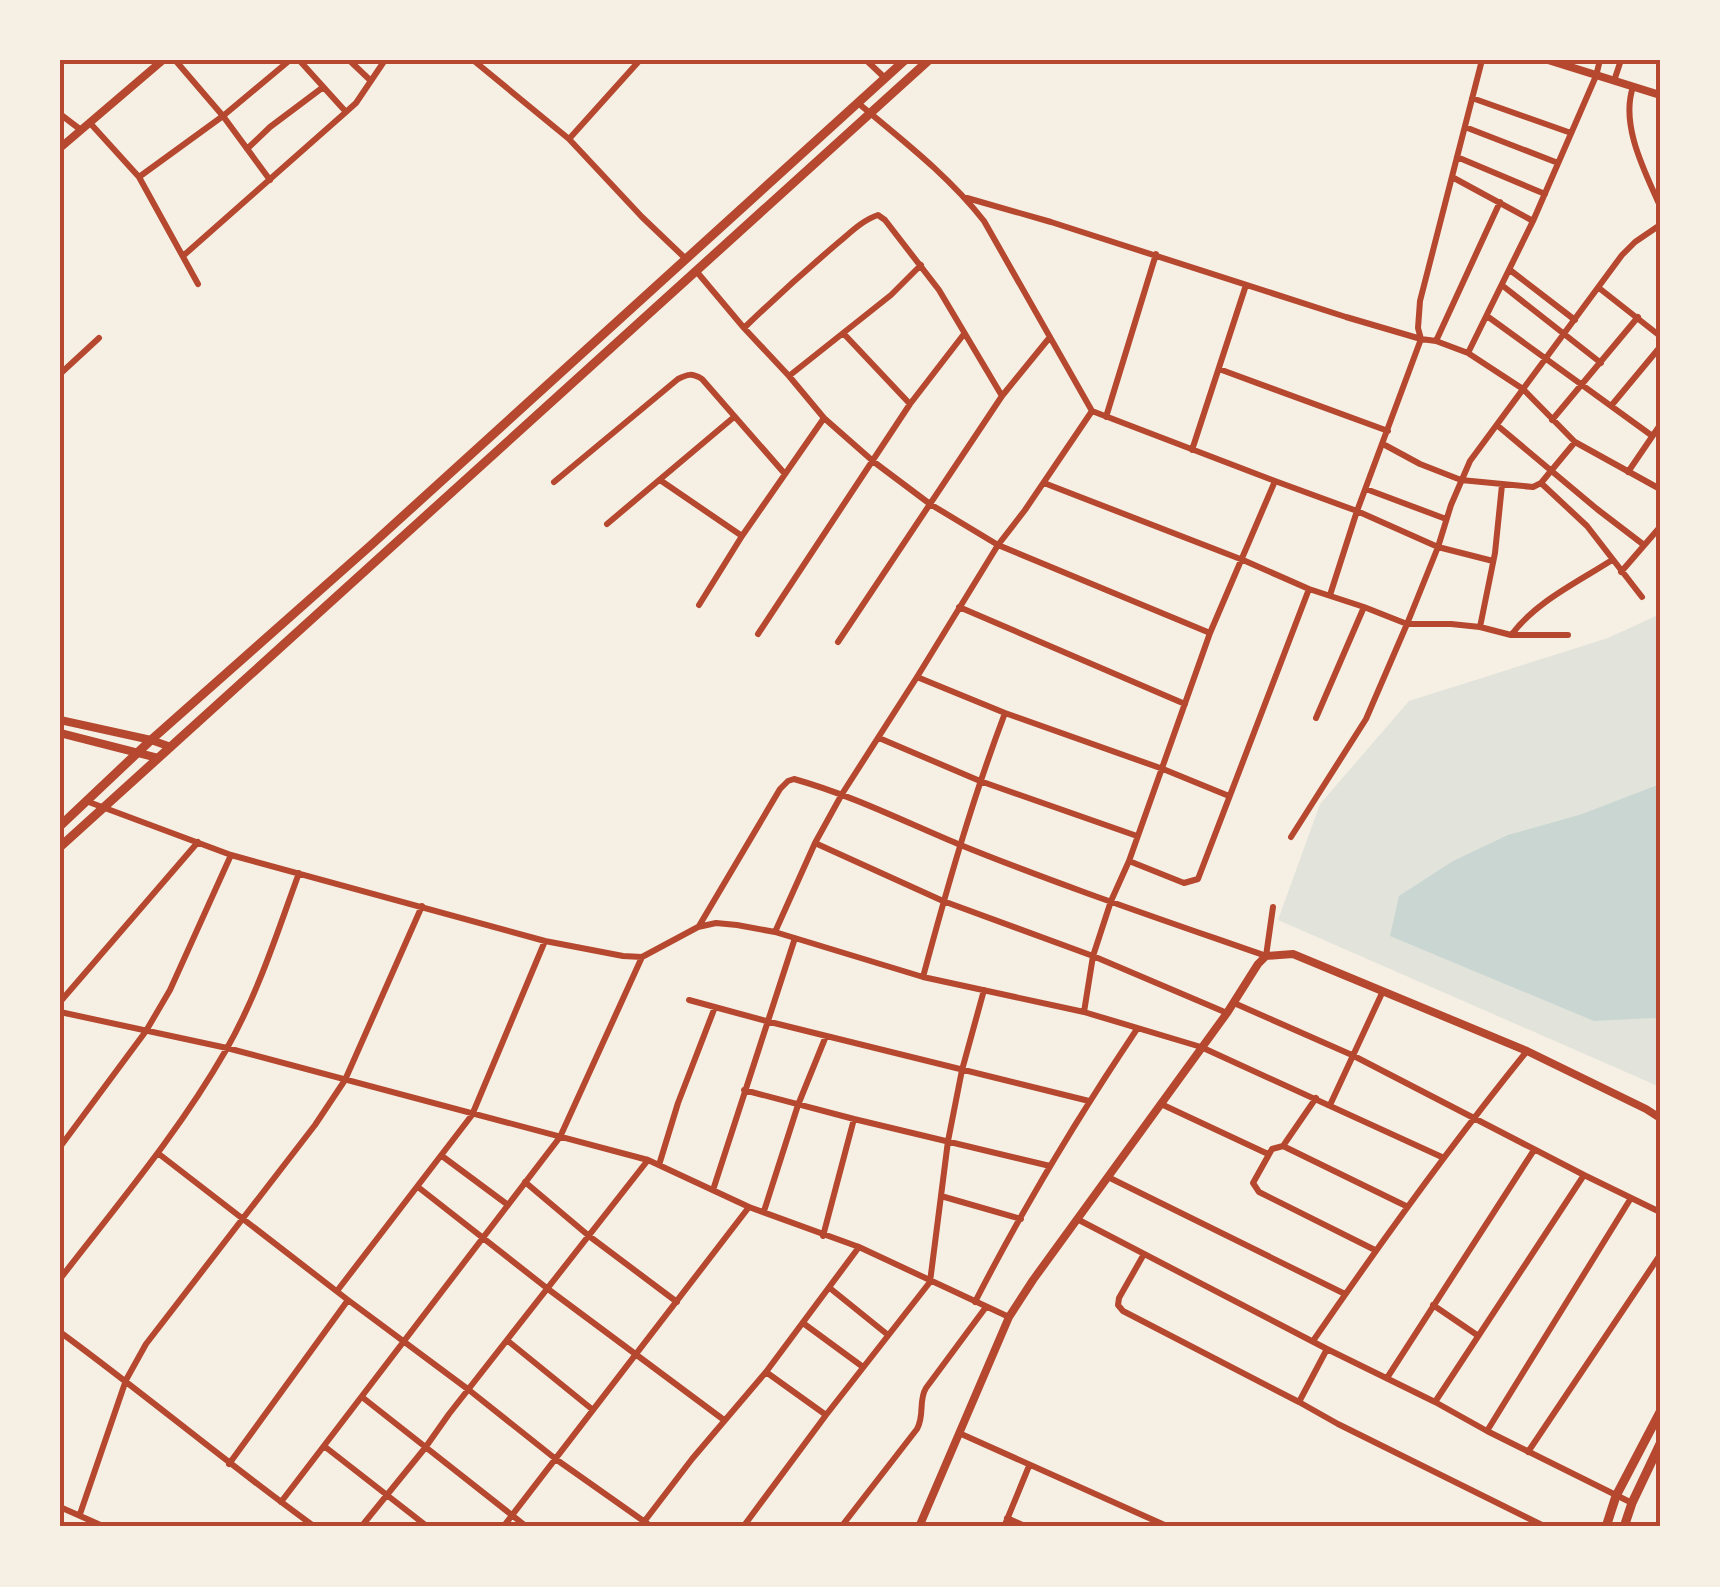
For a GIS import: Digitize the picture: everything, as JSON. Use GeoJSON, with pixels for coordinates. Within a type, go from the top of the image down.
{"type":"FeatureCollection","features":[{"type":"Feature","properties":{"kind":"main road"},"geometry":{"type":"LineString","coordinates":[[60,826],[905,60]]}},
{"type":"Feature","properties":{"kind":"main road"},"geometry":{"type":"LineString","coordinates":[[60,847],[929,60]]}},
{"type":"Feature","properties":{"kind":"main road"},"geometry":{"type":"LineString","coordinates":[[1606,1527],[1616,1496],[1660,1412]]}},
{"type":"Feature","properties":{"kind":"main road"},"geometry":{"type":"LineString","coordinates":[[1624,1527],[1660,1444]]}},
{"type":"Feature","properties":{"kind":"street"},"geometry":{"type":"LineString","coordinates":[[60,148],[163,60]]}},
{"type":"Feature","properties":{"kind":"street"},"geometry":{"type":"LineString","coordinates":[[174,60],[223,116],[270,180]]}},
{"type":"Feature","properties":{"kind":"street"},"geometry":{"type":"LineString","coordinates":[[138,177],[223,116],[290,60]]}},
{"type":"Feature","properties":{"kind":"street"},"geometry":{"type":"LineString","coordinates":[[298,60],[346,112]]}},
{"type":"Feature","properties":{"kind":"street"},"geometry":{"type":"LineString","coordinates":[[350,60],[371,81]]}},
{"type":"Feature","properties":{"kind":"street"},"geometry":{"type":"LineString","coordinates":[[183,256],[346,112],[385,60]]}},
{"type":"Feature","properties":{"kind":"street"},"geometry":{"type":"LineString","coordinates":[[568,138],[640,60]]}},
{"type":"Feature","properties":{"kind":"street"},"geometry":{"type":"LineString","coordinates":[[866,60],[885,78]]}},
{"type":"Feature","properties":{"kind":"street"},"geometry":{"type":"LineString","coordinates":[[1330,595],[1420,339],[1420,300],[1482,60]]}},
{"type":"Feature","properties":{"kind":"street"},"geometry":{"type":"LineString","coordinates":[[1548,60],[1660,95]]}},
{"type":"Feature","properties":{"kind":"street"},"geometry":{"type":"LineString","coordinates":[[1468,353],[1533,222],[1600,60]]}},
{"type":"Feature","properties":{"kind":"street"},"geometry":{"type":"LineString","coordinates":[[1614,81],[1621,60]]}},
{"type":"Feature","properties":{"kind":"street"},"geometry":{"type":"LineString","coordinates":[[476,61],[568,138],[686,258]]}},
{"type":"Feature","properties":{"kind":"street"},"geometry":{"type":"LineString","coordinates":[[1633,87],[1628,110],[1632,134],[1660,206]]}},
{"type":"Feature","properties":{"kind":"street"},"geometry":{"type":"LineString","coordinates":[[248,149],[322,88]]}},
{"type":"Feature","properties":{"kind":"street"},"geometry":{"type":"LineString","coordinates":[[1472,98],[1571,133]]}},
{"type":"Feature","properties":{"kind":"street"},"geometry":{"type":"LineString","coordinates":[[858,103],[912,147],[966,198],[984,221],[1092,411],[1357,510],[1438,547],[1493,561]]}},
{"type":"Feature","properties":{"kind":"street"},"geometry":{"type":"LineString","coordinates":[[60,114],[81,130]]}},
{"type":"Feature","properties":{"kind":"street"},"geometry":{"type":"LineString","coordinates":[[90,123],[138,177],[198,284]]}},
{"type":"Feature","properties":{"kind":"street"},"geometry":{"type":"LineString","coordinates":[[1465,126],[1558,163]]}},
{"type":"Feature","properties":{"kind":"street"},"geometry":{"type":"LineString","coordinates":[[1458,156],[1545,194]]}},
{"type":"Feature","properties":{"kind":"street"},"geometry":{"type":"LineString","coordinates":[[1452,176],[1533,222]]}},
{"type":"Feature","properties":{"kind":"street"},"geometry":{"type":"LineString","coordinates":[[966,198],[1468,353],[1523,389],[1575,442],[1660,489]]}},
{"type":"Feature","properties":{"kind":"street"},"geometry":{"type":"LineString","coordinates":[[1436,342],[1500,202]]}},
{"type":"Feature","properties":{"kind":"street"},"geometry":{"type":"LineString","coordinates":[[744,328],[794,280],[871,217],[878,216],[939,290],[1002,396]]}},
{"type":"Feature","properties":{"kind":"street"},"geometry":{"type":"LineString","coordinates":[[1291,837],[1366,719],[1470,462],[1622,255],[1660,225]]}},
{"type":"Feature","properties":{"kind":"street"},"geometry":{"type":"LineString","coordinates":[[1106,416],[1156,254]]}},
{"type":"Feature","properties":{"kind":"street"},"geometry":{"type":"LineString","coordinates":[[789,376],[891,295],[920,266]]}},
{"type":"Feature","properties":{"kind":"street"},"geometry":{"type":"LineString","coordinates":[[1510,270],[1575,320]]}},
{"type":"Feature","properties":{"kind":"street"},"geometry":{"type":"LineString","coordinates":[[697,272],[824,418],[930,504],[998,546],[1210,633]]}},
{"type":"Feature","properties":{"kind":"street"},"geometry":{"type":"LineString","coordinates":[[1192,451],[1246,285]]}},
{"type":"Feature","properties":{"kind":"street"},"geometry":{"type":"LineString","coordinates":[[1503,286],[1601,363]]}},
{"type":"Feature","properties":{"kind":"street"},"geometry":{"type":"LineString","coordinates":[[1599,288],[1660,336]]}},
{"type":"Feature","properties":{"kind":"street"},"geometry":{"type":"LineString","coordinates":[[1487,316],[1651,436]]}},
{"type":"Feature","properties":{"kind":"street"},"geometry":{"type":"LineString","coordinates":[[1552,420],[1638,317]]}},
{"type":"Feature","properties":{"kind":"street"},"geometry":{"type":"LineString","coordinates":[[844,334],[910,404]]}},
{"type":"Feature","properties":{"kind":"street"},"geometry":{"type":"LineString","coordinates":[[758,634],[910,404],[964,334]]}},
{"type":"Feature","properties":{"kind":"street"},"geometry":{"type":"LineString","coordinates":[[838,642],[1002,396],[1050,337]]}},
{"type":"Feature","properties":{"kind":"street"},"geometry":{"type":"LineString","coordinates":[[60,374],[99,338]]}},
{"type":"Feature","properties":{"kind":"street"},"geometry":{"type":"LineString","coordinates":[[1612,406],[1660,348]]}},
{"type":"Feature","properties":{"kind":"street"},"geometry":{"type":"LineString","coordinates":[[1218,369],[1388,430]]}},
{"type":"Feature","properties":{"kind":"street"},"geometry":{"type":"LineString","coordinates":[[554,482],[688,374],[702,379],[786,474]]}},
{"type":"Feature","properties":{"kind":"street"},"geometry":{"type":"LineString","coordinates":[[774,932],[842,794],[998,546],[1092,411]]}},
{"type":"Feature","properties":{"kind":"street"},"geometry":{"type":"LineString","coordinates":[[607,524],[734,417]]}},
{"type":"Feature","properties":{"kind":"street"},"geometry":{"type":"LineString","coordinates":[[698,605],[824,418]]}},
{"type":"Feature","properties":{"kind":"street"},"geometry":{"type":"LineString","coordinates":[[1628,472],[1660,425]]}},
{"type":"Feature","properties":{"kind":"street"},"geometry":{"type":"LineString","coordinates":[[1498,426],[1644,545]]}},
{"type":"Feature","properties":{"kind":"street"},"geometry":{"type":"LineString","coordinates":[[1383,444],[1462,480],[1533,487],[1542,484],[1575,442]]}},
{"type":"Feature","properties":{"kind":"street"},"geometry":{"type":"LineString","coordinates":[[660,480],[742,536]]}},
{"type":"Feature","properties":{"kind":"street"},"geometry":{"type":"LineString","coordinates":[[1084,1012],[1093,956],[1111,901],[1163,769],[1210,633],[1276,481]]}},
{"type":"Feature","properties":{"kind":"street"},"geometry":{"type":"LineString","coordinates":[[1044,482],[1309,589],[1407,624],[1480,627],[1511,635],[1568,634]]}},
{"type":"Feature","properties":{"kind":"street"},"geometry":{"type":"LineString","coordinates":[[1542,484],[1587,526],[1642,597]]}},
{"type":"Feature","properties":{"kind":"street"},"geometry":{"type":"LineString","coordinates":[[1480,627],[1502,485]]}},
{"type":"Feature","properties":{"kind":"street"},"geometry":{"type":"LineString","coordinates":[[1366,488],[1446,519]]}},
{"type":"Feature","properties":{"kind":"street"},"geometry":{"type":"LineString","coordinates":[[1621,572],[1660,526]]}},
{"type":"Feature","properties":{"kind":"street"},"geometry":{"type":"LineString","coordinates":[[1511,635],[1550,599],[1612,560]]}},
{"type":"Feature","properties":{"kind":"street"},"geometry":{"type":"LineString","coordinates":[[1129,861],[1184,883],[1198,879],[1309,589]]}},
{"type":"Feature","properties":{"kind":"street"},"geometry":{"type":"LineString","coordinates":[[959,607],[1185,704]]}},
{"type":"Feature","properties":{"kind":"street"},"geometry":{"type":"LineString","coordinates":[[1316,718],[1364,607]]}},
{"type":"Feature","properties":{"kind":"street"},"geometry":{"type":"LineString","coordinates":[[918,677],[1006,714],[1229,796]]}},
{"type":"Feature","properties":{"kind":"street"},"geometry":{"type":"LineString","coordinates":[[923,977],[959,844],[1006,714]]}},
{"type":"Feature","properties":{"kind":"street"},"geometry":{"type":"LineString","coordinates":[[60,720],[171,746]]}},
{"type":"Feature","properties":{"kind":"street"},"geometry":{"type":"LineString","coordinates":[[60,734],[158,758]]}},
{"type":"Feature","properties":{"kind":"street"},"geometry":{"type":"LineString","coordinates":[[879,738],[980,781],[1137,836]]}},
{"type":"Feature","properties":{"kind":"street"},"geometry":{"type":"LineString","coordinates":[[698,927],[780,789],[794,779],[1266,956],[1293,954],[1527,1051],[1660,1118]]}},
{"type":"Feature","properties":{"kind":"street"},"geometry":{"type":"LineString","coordinates":[[86,802],[231,855],[544,941],[642,956],[698,927],[716,923],[774,932],[923,977],[1084,1012],[1201,1046],[1444,1158]]}},
{"type":"Feature","properties":{"kind":"street"},"geometry":{"type":"LineString","coordinates":[[60,1002],[198,842]]}},
{"type":"Feature","properties":{"kind":"street"},"geometry":{"type":"LineString","coordinates":[[815,843],[944,901],[1093,956],[1227,1013]]}},
{"type":"Feature","properties":{"kind":"street"},"geometry":{"type":"LineString","coordinates":[[60,1148],[146,1032],[170,990],[231,855]]}},
{"type":"Feature","properties":{"kind":"street"},"geometry":{"type":"LineString","coordinates":[[60,1279],[158,1154],[227,1048],[252,999],[299,873]]}},
{"type":"Feature","properties":{"kind":"street"},"geometry":{"type":"LineString","coordinates":[[80,1514],[126,1380],[146,1344],[315,1126],[346,1080],[422,906]]}},
{"type":"Feature","properties":{"kind":"street"},"geometry":{"type":"LineString","coordinates":[[920,1527],[1009,1317],[1266,956],[1273,907]]}},
{"type":"Feature","properties":{"kind":"street"},"geometry":{"type":"LineString","coordinates":[[713,1190],[795,938]]}},
{"type":"Feature","properties":{"kind":"street"},"geometry":{"type":"LineString","coordinates":[[337,1291],[472,1115],[544,941]]}},
{"type":"Feature","properties":{"kind":"street"},"geometry":{"type":"LineString","coordinates":[[281,1502],[560,1137],[642,956]]}},
{"type":"Feature","properties":{"kind":"street"},"geometry":{"type":"LineString","coordinates":[[743,1527],[930,1282],[948,1141],[984,990]]}},
{"type":"Feature","properties":{"kind":"street"},"geometry":{"type":"LineString","coordinates":[[1330,1105],[1382,991]]}},
{"type":"Feature","properties":{"kind":"street"},"geometry":{"type":"LineString","coordinates":[[689,1000],[1089,1101]]}},
{"type":"Feature","properties":{"kind":"street"},"geometry":{"type":"LineString","coordinates":[[1234,1003],[1352,1055],[1660,1212]]}},
{"type":"Feature","properties":{"kind":"street"},"geometry":{"type":"LineString","coordinates":[[659,1166],[714,1007]]}},
{"type":"Feature","properties":{"kind":"street"},"geometry":{"type":"LineString","coordinates":[[60,1012],[227,1048],[648,1160],[749,1207],[859,1248],[1009,1317]]}},
{"type":"Feature","properties":{"kind":"street"},"geometry":{"type":"LineString","coordinates":[[975,1302],[1050,1166],[1137,1029]]}},
{"type":"Feature","properties":{"kind":"street"},"geometry":{"type":"LineString","coordinates":[[764,1211],[798,1105],[826,1036]]}},
{"type":"Feature","properties":{"kind":"street"},"geometry":{"type":"LineString","coordinates":[[1313,1341],[1406,1206],[1527,1051]]}},
{"type":"Feature","properties":{"kind":"street"},"geometry":{"type":"LineString","coordinates":[[744,1090],[1050,1166]]}},
{"type":"Feature","properties":{"kind":"street"},"geometry":{"type":"LineString","coordinates":[[1283,1146],[1316,1098]]}},
{"type":"Feature","properties":{"kind":"street"},"geometry":{"type":"LineString","coordinates":[[1160,1104],[1268,1154]]}},
{"type":"Feature","properties":{"kind":"street"},"geometry":{"type":"LineString","coordinates":[[1646,1109],[1660,1110]]}},
{"type":"Feature","properties":{"kind":"street"},"geometry":{"type":"LineString","coordinates":[[823,1236],[854,1119]]}},
{"type":"Feature","properties":{"kind":"street"},"geometry":{"type":"LineString","coordinates":[[1375,1250],[1259,1192],[1253,1183],[1272,1148],[1283,1146],[1406,1206]]}},
{"type":"Feature","properties":{"kind":"street"},"geometry":{"type":"LineString","coordinates":[[1387,1378],[1534,1150]]}},
{"type":"Feature","properties":{"kind":"street"},"geometry":{"type":"LineString","coordinates":[[158,1154],[645,1525],[859,1248]]}},
{"type":"Feature","properties":{"kind":"street"},"geometry":{"type":"LineString","coordinates":[[442,1156],[508,1205]]}},
{"type":"Feature","properties":{"kind":"street"},"geometry":{"type":"LineString","coordinates":[[361,1527],[648,1160]]}},
{"type":"Feature","properties":{"kind":"street"},"geometry":{"type":"LineString","coordinates":[[1434,1402],[1584,1176]]}},
{"type":"Feature","properties":{"kind":"street"},"geometry":{"type":"LineString","coordinates":[[1108,1178],[1345,1294]]}},
{"type":"Feature","properties":{"kind":"street"},"geometry":{"type":"LineString","coordinates":[[525,1182],[677,1302]]}},
{"type":"Feature","properties":{"kind":"street"},"geometry":{"type":"LineString","coordinates":[[418,1187],[724,1420]]}},
{"type":"Feature","properties":{"kind":"street"},"geometry":{"type":"LineString","coordinates":[[941,1196],[1021,1219]]}},
{"type":"Feature","properties":{"kind":"street"},"geometry":{"type":"LineString","coordinates":[[1487,1432],[1631,1198]]}},
{"type":"Feature","properties":{"kind":"street"},"geometry":{"type":"LineString","coordinates":[[503,1527],[749,1207]]}},
{"type":"Feature","properties":{"kind":"street"},"geometry":{"type":"LineString","coordinates":[[1076,1218],[1632,1503]]}},
{"type":"Feature","properties":{"kind":"street"},"geometry":{"type":"LineString","coordinates":[[1144,1254],[1119,1298],[1118,1305],[1123,1311],[1546,1527]]}},
{"type":"Feature","properties":{"kind":"street"},"geometry":{"type":"LineString","coordinates":[[1528,1452],[1660,1255]]}},
{"type":"Feature","properties":{"kind":"street"},"geometry":{"type":"LineString","coordinates":[[830,1289],[888,1335]]}},
{"type":"Feature","properties":{"kind":"street"},"geometry":{"type":"LineString","coordinates":[[229,1464],[348,1300]]}},
{"type":"Feature","properties":{"kind":"street"},"geometry":{"type":"LineString","coordinates":[[1433,1305],[1478,1335]]}},
{"type":"Feature","properties":{"kind":"street"},"geometry":{"type":"LineString","coordinates":[[841,1527],[917,1429],[922,1394],[986,1307]]}},
{"type":"Feature","properties":{"kind":"street"},"geometry":{"type":"LineString","coordinates":[[804,1322],[863,1368]]}},
{"type":"Feature","properties":{"kind":"street"},"geometry":{"type":"LineString","coordinates":[[60,1332],[315,1527]]}},
{"type":"Feature","properties":{"kind":"street"},"geometry":{"type":"LineString","coordinates":[[508,1341],[592,1410]]}},
{"type":"Feature","properties":{"kind":"street"},"geometry":{"type":"LineString","coordinates":[[1299,1402],[1326,1349]]}},
{"type":"Feature","properties":{"kind":"street"},"geometry":{"type":"LineString","coordinates":[[766,1372],[826,1414]]}},
{"type":"Feature","properties":{"kind":"street"},"geometry":{"type":"LineString","coordinates":[[362,1396],[527,1527]]}},
{"type":"Feature","properties":{"kind":"street"},"geometry":{"type":"LineString","coordinates":[[959,1434],[1169,1527]]}},
{"type":"Feature","properties":{"kind":"street"},"geometry":{"type":"LineString","coordinates":[[324,1446],[428,1527]]}},
{"type":"Feature","properties":{"kind":"street"},"geometry":{"type":"LineString","coordinates":[[1004,1527],[1029,1466]]}},
{"type":"Feature","properties":{"kind":"street"},"geometry":{"type":"LineString","coordinates":[[60,1507],[105,1527]]}},
{"type":"Feature","properties":{"kind":"street"},"geometry":{"type":"LineString","coordinates":[[1007,1518],[1027,1527]]}},
{"type":"Feature","properties":{"kind":"shaded area"},"geometry":{"type":"Polygon","coordinates":[[[1660,614],[1660,784],[1579,815],[1654,1018],[1660,1021],[1660,1087],[1278,920],[1320,804],[1409,701],[1608,638],[1660,614]]]}},
{"type":"Feature","properties":{"kind":"shaded area"},"geometry":{"type":"Polygon","coordinates":[[[1660,784],[1660,1021],[1594,1021],[1390,936],[1399,896],[1453,861],[1508,835],[1579,815],[1660,784]]]}}]}
